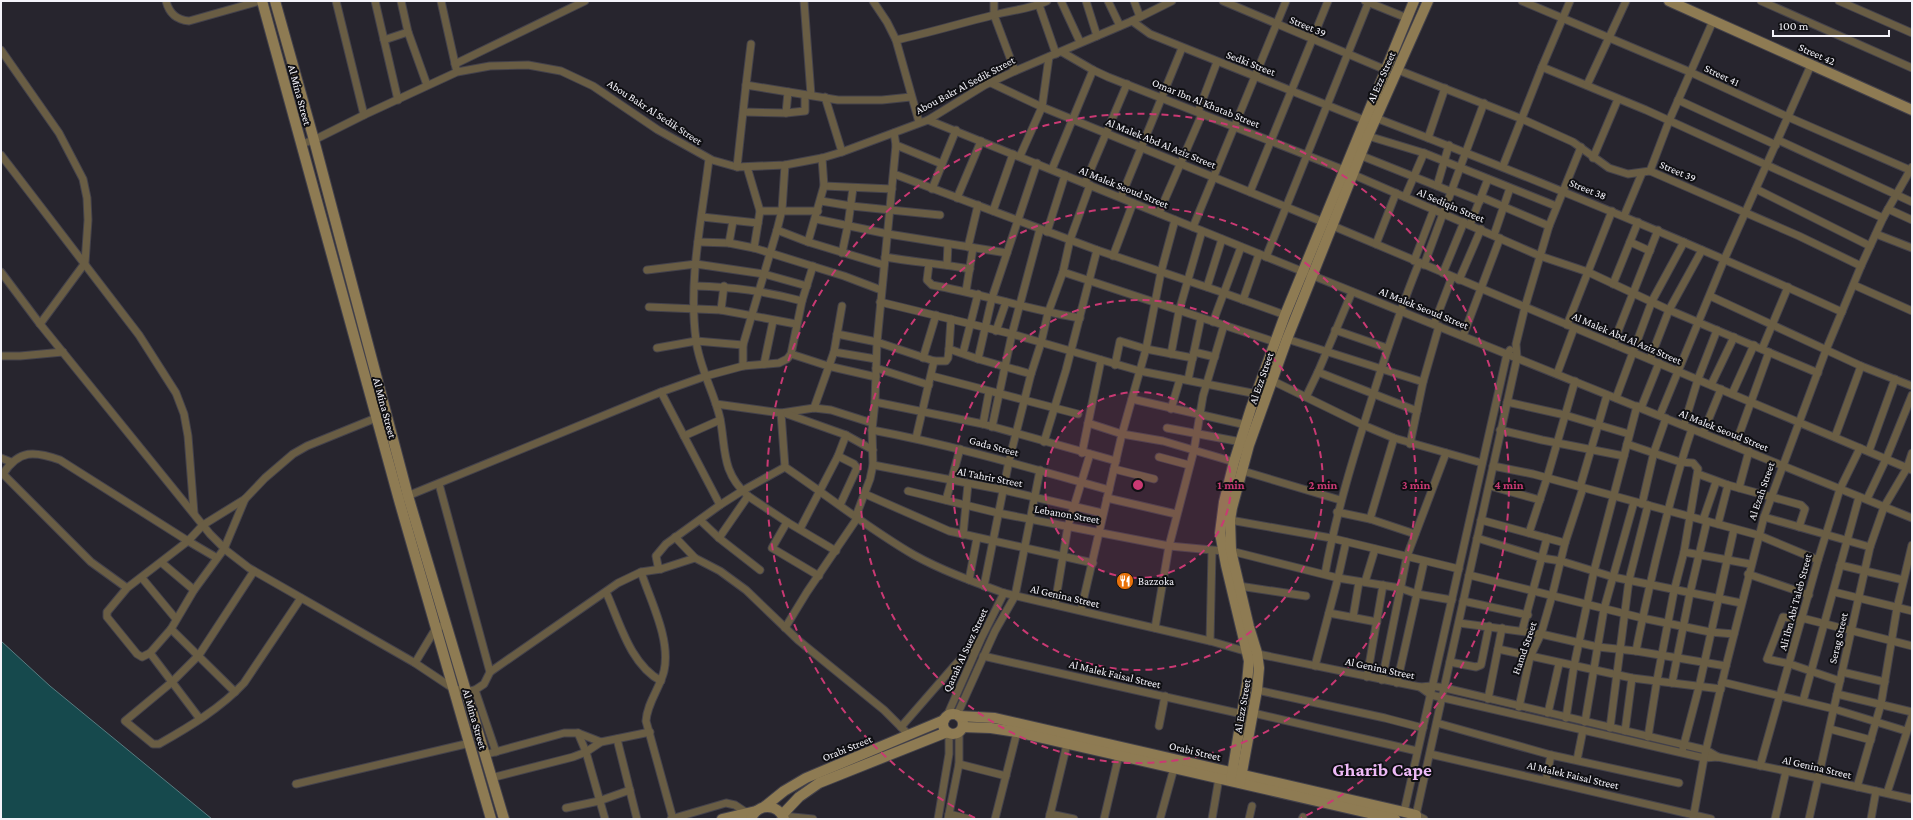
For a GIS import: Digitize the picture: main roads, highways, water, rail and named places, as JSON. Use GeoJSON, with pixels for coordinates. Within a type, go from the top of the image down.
{"type":"FeatureCollection","features":[{"type":"Feature","properties":{"kind":"main road","name":"Al Mina Street"},"geometry":{"type":"LineString","coordinates":[[261,1],[376,418],[403,498]]}},
{"type":"Feature","properties":{"kind":"main road","name":"Al Mina Street"},"geometry":{"type":"LineString","coordinates":[[275,1],[314,140],[403,498],[440,626],[454,689],[491,819]]}},
{"type":"Feature","properties":{"kind":"main road","name":"Al Ezz Street"},"geometry":{"type":"LineString","coordinates":[[1236,777],[1242,714],[1252,653],[1239,586],[1220,533],[1221,520],[1234,462],[1256,394],[1285,315],[1414,1]]}},
{"type":"Feature","properties":{"kind":"main road","name":"Al Ezz Street"},"geometry":{"type":"LineString","coordinates":[[1236,777],[1253,713],[1260,670],[1252,653],[1227,551],[1230,520],[1249,445],[1287,339],[1362,156],[1368,136],[1428,1]]}},
{"type":"Feature","properties":{"kind":"main road","name":"Street 42"},"geometry":{"type":"LineString","coordinates":[[1672,2],[1912,110]]}},
{"type":"Feature","properties":{"kind":"main road","name":"Al Mina Street"},"geometry":{"type":"LineString","coordinates":[[440,626],[470,691],[484,755],[504,819]]}},
{"type":"Feature","properties":{"kind":"main road","name":"Orabi Street"},"geometry":{"type":"LineString","coordinates":[[755,812],[784,791],[806,778],[887,745],[905,730],[952,717],[995,718],[1236,777],[1404,816],[1419,818]]}},
{"type":"Feature","properties":{"kind":"main road"},"geometry":{"type":"LineString","coordinates":[[952,717],[962,720],[955,731],[943,726],[952,717]]}},
{"type":"Feature","properties":{"kind":"main road","name":"Orabi Street"},"geometry":{"type":"LineString","coordinates":[[783,817],[799,797],[819,783],[955,731],[991,728],[1017,732],[1219,778],[1236,777],[1395,819]]}},
{"type":"Feature","properties":{"kind":"main road"},"geometry":{"type":"LineString","coordinates":[[722,819],[774,808],[783,817]]}},
{"type":"Feature","properties":{"kind":"water"},"geometry":{"type":"Polygon","coordinates":[[[1,641],[50,686],[212,819],[1,819],[1,641]]]}},
{"type":"Feature","properties":{"kind":"place","name":"Bazzoka"},"geometry":{"type":"Point","coordinates":[1125,581]}},
{"type":"Feature","properties":{"kind":"district","name":"Gharib Cape"},"geometry":{"type":"Point","coordinates":[1382,769]}}]}
